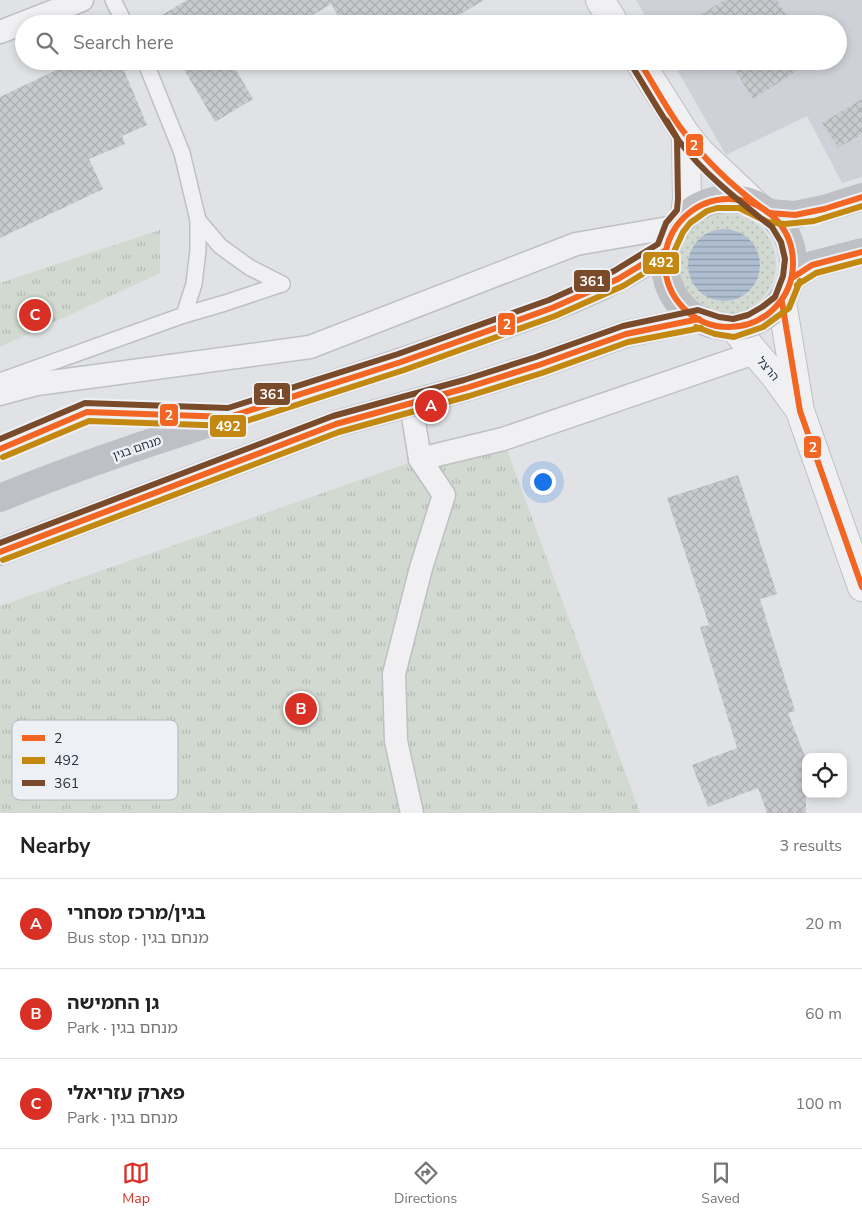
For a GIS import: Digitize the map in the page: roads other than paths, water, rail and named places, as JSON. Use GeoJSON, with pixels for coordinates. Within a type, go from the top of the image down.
{"type":"FeatureCollection","features":[{"type":"Feature","properties":{"kind":"main road"},"geometry":{"type":"LineString","coordinates":[[762,209],[795,215],[824,209],[862,197]]}},
{"type":"Feature","properties":{"kind":"main road"},"geometry":{"type":"LineString","coordinates":[[722,198],[739,199],[762,209],[779,221],[789,239],[794,258],[792,278],[782,302],[759,319],[734,328],[717,326],[699,319],[684,308],[672,291],[665,272],[675,230],[705,202],[722,198]]}},
{"type":"Feature","properties":{"kind":"main road","name":"מנחם בגין"},"geometry":{"type":"LineString","coordinates":[[0,498],[56,475],[401,362],[552,308],[618,279],[675,230]]}},
{"type":"Feature","properties":{"kind":"main road"},"geometry":{"type":"LineString","coordinates":[[792,278],[812,266],[862,252]]}},
{"type":"Feature","properties":{"kind":"main road"},"geometry":{"type":"LineString","coordinates":[[0,552],[336,424],[411,404],[539,365],[626,334],[699,319]]}},
{"type":"Feature","properties":{"kind":"street"},"geometry":{"type":"LineString","coordinates":[[44,15],[82,0]]}},
{"type":"Feature","properties":{"kind":"street"},"geometry":{"type":"LineString","coordinates":[[600,0],[609,15]]}},
{"type":"Feature","properties":{"kind":"street"},"geometry":{"type":"LineString","coordinates":[[0,32],[15,26]]}},
{"type":"Feature","properties":{"kind":"street"},"geometry":{"type":"LineString","coordinates":[[645,70],[686,135],[701,153],[762,209]]}},
{"type":"Feature","properties":{"kind":"street"},"geometry":{"type":"LineString","coordinates":[[0,394],[37,384],[310,347],[576,244],[675,230],[687,200],[686,135]]}},
{"type":"Feature","properties":{"kind":"street","name":"הרצל"},"geometry":{"type":"LineString","coordinates":[[782,302],[800,411],[862,587]]}},
{"type":"Feature","properties":{"kind":"street","name":"הרצל"},"geometry":{"type":"LineString","coordinates":[[734,328],[775,376],[800,411]]}},
{"type":"Feature","properties":{"kind":"street"},"geometry":{"type":"LineString","coordinates":[[420,459],[503,439],[754,353]]}},
{"type":"Feature","properties":{"kind":"street"},"geometry":{"type":"LineString","coordinates":[[411,404],[420,459],[444,495],[421,568],[394,674],[396,741],[412,813]]}},
{"type":"Feature","properties":{"kind":"lane"},"geometry":{"type":"LineString","coordinates":[[113,0],[121,15]]}},
{"type":"Feature","properties":{"kind":"lane"},"geometry":{"type":"LineString","coordinates":[[149,70],[182,153],[198,220],[198,250],[194,284],[184,315]]}},
{"type":"Feature","properties":{"kind":"lane"},"geometry":{"type":"LineString","coordinates":[[0,381],[184,315],[282,284],[249,267],[220,246],[198,220]]}},
{"type":"Feature","properties":{"kind":"lane"},"geometry":{"type":"LineString","coordinates":[[0,450],[87,412],[229,417]]}},
{"type":"Feature","properties":{"kind":"water"},"geometry":{"type":"Polygon","coordinates":[[[724,229],[744,235],[754,245],[760,265],[754,285],[744,295],[724,301],[704,295],[694,285],[688,265],[694,245],[704,235],[724,229]]]}},
{"type":"Feature","properties":{"kind":"place","name":"פארק עזריאלי"},"geometry":{"type":"Point","coordinates":[35,315]}},
{"type":"Feature","properties":{"kind":"place","name":"בגין/מרכז מסחרי"},"geometry":{"type":"Point","coordinates":[431,406]}},
{"type":"Feature","properties":{"kind":"place","name":"גן החמישה"},"geometry":{"type":"Point","coordinates":[301,709]}}]}
